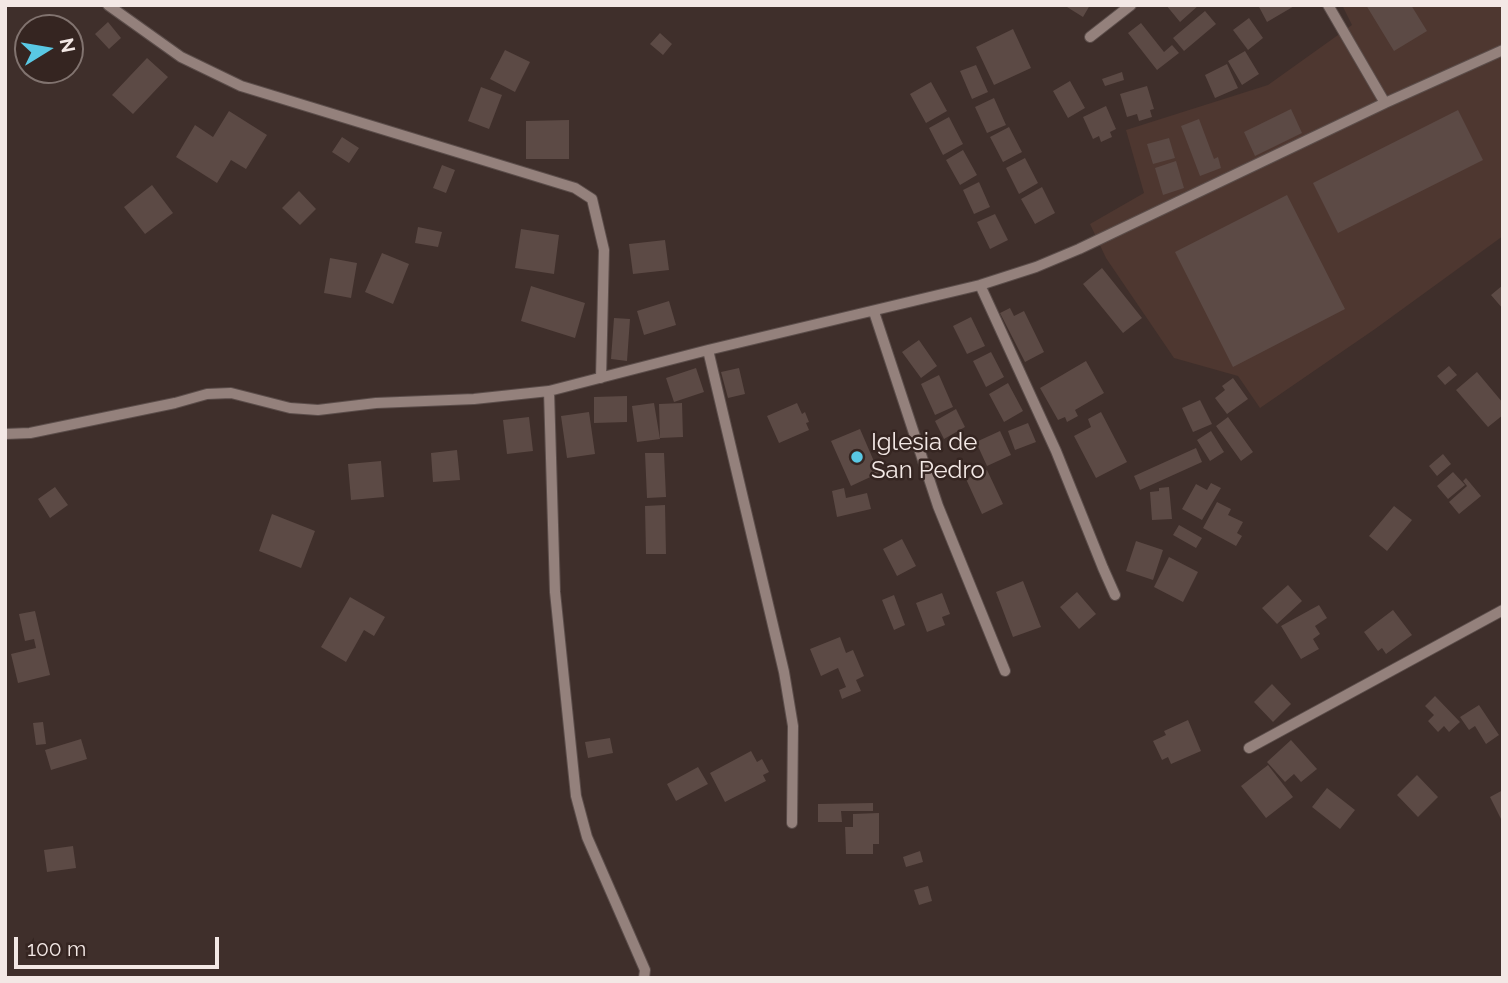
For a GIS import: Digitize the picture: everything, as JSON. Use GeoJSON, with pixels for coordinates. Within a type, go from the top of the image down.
{"type":"FeatureCollection","features":[{"type":"Feature","properties":{"kind":"street"},"geometry":{"type":"LineString","coordinates":[[108,5],[181,57],[242,86],[575,188],[592,199],[604,250],[601,378]]}},
{"type":"Feature","properties":{"kind":"street"},"geometry":{"type":"LineString","coordinates":[[1090,37],[1131,5]]}},
{"type":"Feature","properties":{"kind":"street"},"geometry":{"type":"LineString","coordinates":[[1328,5],[1385,103]]}},
{"type":"Feature","properties":{"kind":"street"},"geometry":{"type":"LineString","coordinates":[[5,434],[30,433],[207,394],[231,393],[290,408],[318,410],[376,402],[474,399],[549,391],[708,350],[874,312],[1037,267],[1503,50]]}},
{"type":"Feature","properties":{"kind":"street"},"geometry":{"type":"LineString","coordinates":[[979,285],[1056,451],[1115,595]]}},
{"type":"Feature","properties":{"kind":"street"},"geometry":{"type":"LineString","coordinates":[[874,312],[938,506],[1004,671]]}},
{"type":"Feature","properties":{"kind":"street"},"geometry":{"type":"LineString","coordinates":[[708,350],[784,672],[793,726],[792,823]]}},
{"type":"Feature","properties":{"kind":"street"},"geometry":{"type":"LineString","coordinates":[[549,391],[555,592],[576,796],[587,837],[645,970],[644,978]]}},
{"type":"Feature","properties":{"kind":"street"},"geometry":{"type":"LineString","coordinates":[[1250,748],[1503,610]]}},
{"type":"Feature","properties":{"kind":"shaded area"},"geometry":{"type":"Polygon","coordinates":[[[1342,5],[1503,5],[1503,236],[1260,408],[1238,376],[1174,358],[1106,258],[1090,224],[1144,193],[1126,130],[1268,85],[1352,25],[1342,5]]]}},
{"type":"Feature","properties":{"kind":"building"},"geometry":{"type":"Polygon","coordinates":[[[1090,5],[1083,17],[1067,7],[1090,5]]]}},
{"type":"Feature","properties":{"kind":"building"},"geometry":{"type":"Polygon","coordinates":[[[1166,5],[1199,5],[1180,22],[1166,5]]]}},
{"type":"Feature","properties":{"kind":"building"},"geometry":{"type":"Polygon","coordinates":[[[1258,5],[1296,5],[1267,22],[1258,5]]]}},
{"type":"Feature","properties":{"kind":"building"},"geometry":{"type":"Polygon","coordinates":[[[1366,5],[1411,5],[1427,31],[1394,51],[1366,5]]]}},
{"type":"Feature","properties":{"kind":"building"},"geometry":{"type":"Polygon","coordinates":[[[1205,11],[1216,24],[1184,51],[1173,38],[1205,11]]]}},
{"type":"Feature","properties":{"kind":"building"},"geometry":{"type":"Polygon","coordinates":[[[1249,18],[1263,38],[1248,50],[1233,30],[1249,18]]]}},
{"type":"Feature","properties":{"kind":"building"},"geometry":{"type":"Polygon","coordinates":[[[108,22],[121,38],[109,49],[95,34],[108,22]]]}},
{"type":"Feature","properties":{"kind":"building"},"geometry":{"type":"Polygon","coordinates":[[[1141,23],[1164,52],[1172,45],[1179,53],[1157,70],[1128,33],[1141,23]]]}},
{"type":"Feature","properties":{"kind":"building"},"geometry":{"type":"Polygon","coordinates":[[[1013,29],[1031,68],[994,85],[976,47],[1013,29]]]}},
{"type":"Feature","properties":{"kind":"building"},"geometry":{"type":"Polygon","coordinates":[[[660,33],[672,44],[663,55],[650,44],[660,33]]]}},
{"type":"Feature","properties":{"kind":"building"},"geometry":{"type":"Polygon","coordinates":[[[505,50],[530,62],[515,92],[490,79],[505,50]]]}},
{"type":"Feature","properties":{"kind":"building"},"geometry":{"type":"Polygon","coordinates":[[[1245,51],[1259,74],[1242,85],[1228,61],[1245,51]]]}},
{"type":"Feature","properties":{"kind":"building"},"geometry":{"type":"Polygon","coordinates":[[[147,58],[168,77],[133,114],[112,95],[147,58]]]}},
{"type":"Feature","properties":{"kind":"building"},"geometry":{"type":"Polygon","coordinates":[[[1227,64],[1238,88],[1215,98],[1205,75],[1227,64]]]}},
{"type":"Feature","properties":{"kind":"building"},"geometry":{"type":"Polygon","coordinates":[[[976,65],[988,92],[972,99],[960,71],[976,65]]]}},
{"type":"Feature","properties":{"kind":"building"},"geometry":{"type":"Polygon","coordinates":[[[1122,72],[1124,80],[1105,86],[1102,79],[1122,72]]]}},
{"type":"Feature","properties":{"kind":"building"},"geometry":{"type":"Polygon","coordinates":[[[1070,81],[1085,108],[1068,118],[1053,91],[1070,81]]]}},
{"type":"Feature","properties":{"kind":"building"},"geometry":{"type":"Polygon","coordinates":[[[931,82],[947,111],[926,123],[910,94],[931,82]]]}},
{"type":"Feature","properties":{"kind":"building"},"geometry":{"type":"Polygon","coordinates":[[[1147,86],[1154,109],[1150,110],[1152,117],[1139,121],[1137,114],[1127,117],[1120,94],[1147,86]]]}},
{"type":"Feature","properties":{"kind":"building"},"geometry":{"type":"Polygon","coordinates":[[[481,87],[502,95],[489,129],[468,121],[481,87]]]}},
{"type":"Feature","properties":{"kind":"building"},"geometry":{"type":"Polygon","coordinates":[[[994,98],[1006,125],[987,133],[975,107],[994,98]]]}},
{"type":"Feature","properties":{"kind":"building"},"geometry":{"type":"Polygon","coordinates":[[[1106,106],[1116,129],[1110,132],[1112,137],[1101,142],[1099,136],[1093,139],[1083,117],[1106,106]]]}},
{"type":"Feature","properties":{"kind":"building"},"geometry":{"type":"Polygon","coordinates":[[[1291,109],[1302,133],[1255,156],[1244,132],[1291,109]]]}},
{"type":"Feature","properties":{"kind":"building"},"geometry":{"type":"Polygon","coordinates":[[[1458,110],[1483,160],[1338,233],[1313,183],[1458,110]]]}},
{"type":"Feature","properties":{"kind":"building"},"geometry":{"type":"Polygon","coordinates":[[[229,111],[267,135],[246,169],[231,160],[217,183],[176,157],[195,125],[213,137],[229,111]]]}},
{"type":"Feature","properties":{"kind":"building"},"geometry":{"type":"Polygon","coordinates":[[[949,117],[963,144],[943,155],[929,128],[949,117]]]}},
{"type":"Feature","properties":{"kind":"building"},"geometry":{"type":"Polygon","coordinates":[[[1199,119],[1214,159],[1218,157],[1221,168],[1200,176],[1181,126],[1199,119]]]}},
{"type":"Feature","properties":{"kind":"building"},"geometry":{"type":"Polygon","coordinates":[[[569,120],[569,159],[526,159],[526,121],[569,120]]]}},
{"type":"Feature","properties":{"kind":"building"},"geometry":{"type":"Polygon","coordinates":[[[1009,127],[1022,152],[1003,162],[990,137],[1009,127]]]}},
{"type":"Feature","properties":{"kind":"building"},"geometry":{"type":"Polygon","coordinates":[[[342,137],[359,148],[349,163],[332,152],[342,137]]]}},
{"type":"Feature","properties":{"kind":"building"},"geometry":{"type":"Polygon","coordinates":[[[1169,138],[1175,158],[1153,164],[1147,144],[1169,138]]]}},
{"type":"Feature","properties":{"kind":"building"},"geometry":{"type":"Polygon","coordinates":[[[963,150],[977,175],[960,185],[946,160],[963,150]]]}},
{"type":"Feature","properties":{"kind":"building"},"geometry":{"type":"Polygon","coordinates":[[[1025,158],[1038,183],[1019,194],[1006,168],[1025,158]]]}},
{"type":"Feature","properties":{"kind":"building"},"geometry":{"type":"Polygon","coordinates":[[[1176,161],[1184,188],[1163,195],[1155,168],[1176,161]]]}},
{"type":"Feature","properties":{"kind":"building"},"geometry":{"type":"Polygon","coordinates":[[[442,165],[455,170],[446,193],[433,188],[442,165]]]}},
{"type":"Feature","properties":{"kind":"building"},"geometry":{"type":"Polygon","coordinates":[[[979,182],[990,207],[974,214],[963,190],[979,182]]]}},
{"type":"Feature","properties":{"kind":"building"},"geometry":{"type":"Polygon","coordinates":[[[152,185],[173,213],[145,234],[124,207],[152,185]]]}},
{"type":"Feature","properties":{"kind":"building"},"geometry":{"type":"Polygon","coordinates":[[[1042,187],[1055,213],[1035,224],[1021,199],[1042,187]]]}},
{"type":"Feature","properties":{"kind":"building"},"geometry":{"type":"Polygon","coordinates":[[[299,191],[316,209],[300,225],[282,208],[299,191]]]}},
{"type":"Feature","properties":{"kind":"building"},"geometry":{"type":"Polygon","coordinates":[[[1287,195],[1345,309],[1233,367],[1175,252],[1287,195]]]}},
{"type":"Feature","properties":{"kind":"building"},"geometry":{"type":"Polygon","coordinates":[[[995,214],[1008,240],[990,249],[977,222],[995,214]]]}},
{"type":"Feature","properties":{"kind":"building"},"geometry":{"type":"Polygon","coordinates":[[[418,227],[442,232],[438,247],[415,243],[418,227]]]}},
{"type":"Feature","properties":{"kind":"building"},"geometry":{"type":"Polygon","coordinates":[[[521,229],[559,235],[554,274],[515,268],[521,229]]]}},
{"type":"Feature","properties":{"kind":"building"},"geometry":{"type":"Polygon","coordinates":[[[665,240],[669,270],[633,274],[629,244],[665,240]]]}},
{"type":"Feature","properties":{"kind":"building"},"geometry":{"type":"Polygon","coordinates":[[[382,253],[409,264],[393,304],[365,292],[382,253]]]}},
{"type":"Feature","properties":{"kind":"building"},"geometry":{"type":"Polygon","coordinates":[[[330,258],[357,263],[351,298],[324,293],[330,258]]]}},
{"type":"Feature","properties":{"kind":"building"},"geometry":{"type":"Polygon","coordinates":[[[1102,268],[1142,318],[1123,333],[1083,284],[1102,268]]]}},
{"type":"Feature","properties":{"kind":"building"},"geometry":{"type":"Polygon","coordinates":[[[1503,285],[1503,309],[1491,295],[1503,285]]]}},
{"type":"Feature","properties":{"kind":"building"},"geometry":{"type":"Polygon","coordinates":[[[531,286],[585,303],[575,338],[521,321],[531,286]]]}},
{"type":"Feature","properties":{"kind":"building"},"geometry":{"type":"Polygon","coordinates":[[[669,301],[676,325],[644,335],[637,311],[669,301]]]}},
{"type":"Feature","properties":{"kind":"building"},"geometry":{"type":"Polygon","coordinates":[[[1010,308],[1014,316],[1024,311],[1044,352],[1025,362],[1000,313],[1010,308]]]}},
{"type":"Feature","properties":{"kind":"building"},"geometry":{"type":"Polygon","coordinates":[[[971,317],[985,346],[967,354],[953,326],[971,317]]]}},
{"type":"Feature","properties":{"kind":"building"},"geometry":{"type":"Polygon","coordinates":[[[614,318],[630,319],[627,361],[611,359],[614,318]]]}},
{"type":"Feature","properties":{"kind":"building"},"geometry":{"type":"Polygon","coordinates":[[[919,340],[937,366],[921,378],[902,352],[919,340]]]}},
{"type":"Feature","properties":{"kind":"building"},"geometry":{"type":"Polygon","coordinates":[[[991,352],[1004,377],[986,387],[973,361],[991,352]]]}},
{"type":"Feature","properties":{"kind":"building"},"geometry":{"type":"Polygon","coordinates":[[[1086,361],[1104,393],[1075,410],[1078,416],[1067,422],[1065,417],[1058,420],[1040,388],[1086,361]]]}},
{"type":"Feature","properties":{"kind":"building"},"geometry":{"type":"Polygon","coordinates":[[[1449,366],[1457,375],[1445,385],[1437,376],[1449,366]]]}},
{"type":"Feature","properties":{"kind":"building"},"geometry":{"type":"Polygon","coordinates":[[[696,368],[704,392],[674,402],[666,378],[696,368]]]}},
{"type":"Feature","properties":{"kind":"building"},"geometry":{"type":"Polygon","coordinates":[[[739,368],[745,394],[728,398],[721,372],[739,368]]]}},
{"type":"Feature","properties":{"kind":"building"},"geometry":{"type":"Polygon","coordinates":[[[1477,372],[1503,403],[1503,415],[1488,427],[1456,390],[1477,372]]]}},
{"type":"Feature","properties":{"kind":"building"},"geometry":{"type":"Polygon","coordinates":[[[939,375],[953,407],[935,415],[921,384],[939,375]]]}},
{"type":"Feature","properties":{"kind":"building"},"geometry":{"type":"Polygon","coordinates":[[[1233,378],[1248,399],[1227,414],[1215,398],[1225,390],[1222,386],[1233,378]]]}},
{"type":"Feature","properties":{"kind":"building"},"geometry":{"type":"Polygon","coordinates":[[[1008,383],[1023,411],[1004,422],[989,394],[1008,383]]]}},
{"type":"Feature","properties":{"kind":"building"},"geometry":{"type":"Polygon","coordinates":[[[627,396],[627,422],[594,423],[594,397],[627,396]]]}},
{"type":"Feature","properties":{"kind":"building"},"geometry":{"type":"Polygon","coordinates":[[[1200,400],[1212,424],[1193,432],[1182,408],[1200,400]]]}},
{"type":"Feature","properties":{"kind":"building"},"geometry":{"type":"Polygon","coordinates":[[[654,403],[660,439],[637,442],[632,406],[654,403]]]}},
{"type":"Feature","properties":{"kind":"building"},"geometry":{"type":"Polygon","coordinates":[[[682,403],[683,437],[660,438],[659,404],[682,403]]]}},
{"type":"Feature","properties":{"kind":"building"},"geometry":{"type":"Polygon","coordinates":[[[797,403],[802,414],[805,412],[809,430],[779,443],[767,416],[797,403]]]}},
{"type":"Feature","properties":{"kind":"building"},"geometry":{"type":"Polygon","coordinates":[[[956,409],[965,427],[944,439],[935,421],[956,409]]]}},
{"type":"Feature","properties":{"kind":"building"},"geometry":{"type":"Polygon","coordinates":[[[589,412],[595,454],[567,458],[561,416],[589,412]]]}},
{"type":"Feature","properties":{"kind":"building"},"geometry":{"type":"Polygon","coordinates":[[[1101,412],[1127,462],[1096,478],[1074,436],[1091,427],[1088,419],[1101,412]]]}},
{"type":"Feature","properties":{"kind":"building"},"geometry":{"type":"Polygon","coordinates":[[[529,417],[533,451],[507,454],[503,420],[529,417]]]}},
{"type":"Feature","properties":{"kind":"building"},"geometry":{"type":"Polygon","coordinates":[[[1228,417],[1253,452],[1241,461],[1216,426],[1228,417]]]}},
{"type":"Feature","properties":{"kind":"building"},"geometry":{"type":"Polygon","coordinates":[[[1028,423],[1036,442],[1015,450],[1008,431],[1028,423]]]}},
{"type":"Feature","properties":{"kind":"building"},"geometry":{"type":"Polygon","coordinates":[[[860,429],[879,473],[851,486],[831,441],[860,429]]]}},
{"type":"Feature","properties":{"kind":"building"},"geometry":{"type":"Polygon","coordinates":[[[1000,431],[1011,455],[987,466],[976,442],[1000,431]]]}},
{"type":"Feature","properties":{"kind":"building"},"geometry":{"type":"Polygon","coordinates":[[[1211,431],[1224,452],[1210,461],[1197,440],[1211,431]]]}},
{"type":"Feature","properties":{"kind":"building"},"geometry":{"type":"Polygon","coordinates":[[[1196,448],[1202,462],[1140,490],[1134,476],[1196,448]]]}},
{"type":"Feature","properties":{"kind":"building"},"geometry":{"type":"Polygon","coordinates":[[[457,450],[460,480],[433,482],[431,453],[457,450]]]}},
{"type":"Feature","properties":{"kind":"building"},"geometry":{"type":"Polygon","coordinates":[[[645,453],[664,453],[666,497],[647,498],[645,453]]]}},
{"type":"Feature","properties":{"kind":"building"},"geometry":{"type":"Polygon","coordinates":[[[1443,454],[1451,464],[1437,476],[1429,466],[1443,454]]]}},
{"type":"Feature","properties":{"kind":"building"},"geometry":{"type":"Polygon","coordinates":[[[381,461],[384,497],[351,500],[348,464],[381,461]]]}},
{"type":"Feature","properties":{"kind":"building"},"geometry":{"type":"Polygon","coordinates":[[[987,470],[1003,504],[982,514],[966,479],[987,470]]]}},
{"type":"Feature","properties":{"kind":"building"},"geometry":{"type":"Polygon","coordinates":[[[1453,472],[1465,485],[1448,499],[1437,486],[1453,472]]]}},
{"type":"Feature","properties":{"kind":"building"},"geometry":{"type":"Polygon","coordinates":[[[1466,478],[1481,496],[1459,514],[1449,502],[1467,486],[1463,481],[1466,478]]]}},
{"type":"Feature","properties":{"kind":"building"},"geometry":{"type":"Polygon","coordinates":[[[1211,483],[1221,488],[1202,520],[1182,509],[1196,484],[1207,490],[1211,483]]]}},
{"type":"Feature","properties":{"kind":"building"},"geometry":{"type":"Polygon","coordinates":[[[55,487],[68,505],[50,518],[38,499],[55,487]]]}},
{"type":"Feature","properties":{"kind":"building"},"geometry":{"type":"Polygon","coordinates":[[[1169,487],[1172,519],[1152,520],[1150,492],[1169,487]]]}},
{"type":"Feature","properties":{"kind":"building"},"geometry":{"type":"Polygon","coordinates":[[[844,488],[846,498],[867,493],[871,509],[837,517],[832,491],[844,488]]]}},
{"type":"Feature","properties":{"kind":"building"},"geometry":{"type":"Polygon","coordinates":[[[1217,502],[1231,509],[1228,515],[1243,522],[1237,533],[1242,536],[1236,546],[1203,528],[1217,502]]]}},
{"type":"Feature","properties":{"kind":"building"},"geometry":{"type":"Polygon","coordinates":[[[665,505],[666,554],[646,554],[645,506],[665,505]]]}},
{"type":"Feature","properties":{"kind":"building"},"geometry":{"type":"Polygon","coordinates":[[[1394,506],[1412,520],[1387,551],[1369,536],[1394,506]]]}},
{"type":"Feature","properties":{"kind":"building"},"geometry":{"type":"Polygon","coordinates":[[[272,514],[315,531],[301,568],[259,551],[272,514]]]}},
{"type":"Feature","properties":{"kind":"building"},"geometry":{"type":"Polygon","coordinates":[[[1179,525],[1202,538],[1196,548],[1173,535],[1179,525]]]}},
{"type":"Feature","properties":{"kind":"building"},"geometry":{"type":"Polygon","coordinates":[[[902,539],[916,566],[897,576],[883,549],[902,539]]]}},
{"type":"Feature","properties":{"kind":"building"},"geometry":{"type":"Polygon","coordinates":[[[1136,541],[1163,550],[1153,580],[1126,571],[1136,541]]]}},
{"type":"Feature","properties":{"kind":"building"},"geometry":{"type":"Polygon","coordinates":[[[1169,557],[1198,572],[1183,602],[1154,587],[1169,557]]]}},
{"type":"Feature","properties":{"kind":"building"},"geometry":{"type":"Polygon","coordinates":[[[1023,581],[1041,627],[1013,637],[996,592],[1023,581]]]}},
{"type":"Feature","properties":{"kind":"building"},"geometry":{"type":"Polygon","coordinates":[[[1288,585],[1302,601],[1277,624],[1262,608],[1288,585]]]}},
{"type":"Feature","properties":{"kind":"building"},"geometry":{"type":"Polygon","coordinates":[[[1077,592],[1096,614],[1079,629],[1060,607],[1077,592]]]}},
{"type":"Feature","properties":{"kind":"building"},"geometry":{"type":"Polygon","coordinates":[[[942,593],[950,614],[942,617],[945,625],[927,632],[916,603],[942,593]]]}},
{"type":"Feature","properties":{"kind":"building"},"geometry":{"type":"Polygon","coordinates":[[[894,595],[905,625],[894,630],[882,600],[894,595]]]}},
{"type":"Feature","properties":{"kind":"building"},"geometry":{"type":"Polygon","coordinates":[[[350,597],[385,617],[374,636],[364,630],[346,662],[321,647],[350,597]]]}},
{"type":"Feature","properties":{"kind":"building"},"geometry":{"type":"Polygon","coordinates":[[[1319,605],[1327,618],[1315,626],[1320,634],[1313,639],[1319,649],[1301,659],[1281,626],[1319,605]]]}},
{"type":"Feature","properties":{"kind":"building"},"geometry":{"type":"Polygon","coordinates":[[[1393,610],[1412,635],[1386,654],[1382,648],[1378,651],[1364,632],[1393,610]]]}},
{"type":"Feature","properties":{"kind":"building"},"geometry":{"type":"Polygon","coordinates":[[[35,611],[50,675],[18,683],[11,654],[36,648],[34,639],[25,641],[19,614],[35,611]]]}},
{"type":"Feature","properties":{"kind":"building"},"geometry":{"type":"Polygon","coordinates":[[[840,637],[846,653],[853,650],[864,676],[856,680],[861,691],[842,699],[839,690],[846,687],[838,668],[821,676],[810,649],[840,637]]]}},
{"type":"Feature","properties":{"kind":"building"},"geometry":{"type":"Polygon","coordinates":[[[1272,684],[1291,704],[1273,722],[1254,702],[1272,684]]]}},
{"type":"Feature","properties":{"kind":"building"},"geometry":{"type":"Polygon","coordinates":[[[1435,696],[1460,722],[1449,732],[1444,726],[1438,732],[1428,721],[1434,715],[1425,706],[1435,696]]]}},
{"type":"Feature","properties":{"kind":"building"},"geometry":{"type":"Polygon","coordinates":[[[1479,705],[1499,735],[1486,744],[1475,726],[1469,730],[1460,717],[1479,705]]]}},
{"type":"Feature","properties":{"kind":"building"},"geometry":{"type":"Polygon","coordinates":[[[1188,720],[1201,751],[1171,764],[1168,757],[1162,760],[1153,741],[1166,735],[1164,731],[1188,720]]]}},
{"type":"Feature","properties":{"kind":"building"},"geometry":{"type":"Polygon","coordinates":[[[43,722],[46,744],[36,745],[33,723],[43,722]]]}},
{"type":"Feature","properties":{"kind":"building"},"geometry":{"type":"Polygon","coordinates":[[[610,738],[613,753],[588,758],[585,742],[610,738]]]}},
{"type":"Feature","properties":{"kind":"building"},"geometry":{"type":"Polygon","coordinates":[[[81,739],[87,759],[51,770],[45,750],[81,739]]]}},
{"type":"Feature","properties":{"kind":"building"},"geometry":{"type":"Polygon","coordinates":[[[1291,740],[1317,769],[1301,782],[1294,774],[1285,782],[1267,762],[1291,740]]]}},
{"type":"Feature","properties":{"kind":"building"},"geometry":{"type":"Polygon","coordinates":[[[751,751],[757,762],[762,759],[769,772],[763,775],[766,781],[725,802],[710,773],[751,751]]]}},
{"type":"Feature","properties":{"kind":"building"},"geometry":{"type":"Polygon","coordinates":[[[1268,765],[1293,797],[1266,818],[1241,786],[1268,765]]]}},
{"type":"Feature","properties":{"kind":"building"},"geometry":{"type":"Polygon","coordinates":[[[698,767],[708,784],[676,801],[667,784],[698,767]]]}},
{"type":"Feature","properties":{"kind":"building"},"geometry":{"type":"Polygon","coordinates":[[[1417,775],[1438,797],[1418,817],[1397,795],[1417,775]]]}},
{"type":"Feature","properties":{"kind":"building"},"geometry":{"type":"Polygon","coordinates":[[[1327,788],[1355,810],[1340,829],[1312,807],[1327,788]]]}},
{"type":"Feature","properties":{"kind":"building"},"geometry":{"type":"Polygon","coordinates":[[[1503,790],[1503,823],[1490,797],[1503,790]]]}},
{"type":"Feature","properties":{"kind":"building"},"geometry":{"type":"Polygon","coordinates":[[[873,803],[873,811],[841,811],[842,822],[818,822],[818,804],[873,803]]]}},
{"type":"Feature","properties":{"kind":"building"},"geometry":{"type":"Polygon","coordinates":[[[879,813],[879,844],[873,844],[873,854],[846,854],[845,827],[853,827],[853,814],[879,813]]]}},
{"type":"Feature","properties":{"kind":"building"},"geometry":{"type":"Polygon","coordinates":[[[73,846],[76,868],[47,872],[44,850],[73,846]]]}},
{"type":"Feature","properties":{"kind":"building"},"geometry":{"type":"Polygon","coordinates":[[[920,851],[923,862],[906,867],[903,857],[920,851]]]}},
{"type":"Feature","properties":{"kind":"building"},"geometry":{"type":"Polygon","coordinates":[[[928,886],[932,901],[919,905],[914,890],[928,886]]]}},
{"type":"Feature","properties":{"kind":"place","name":"Iglesia de San Pedro"},"geometry":{"type":"Point","coordinates":[857,457]}}]}
